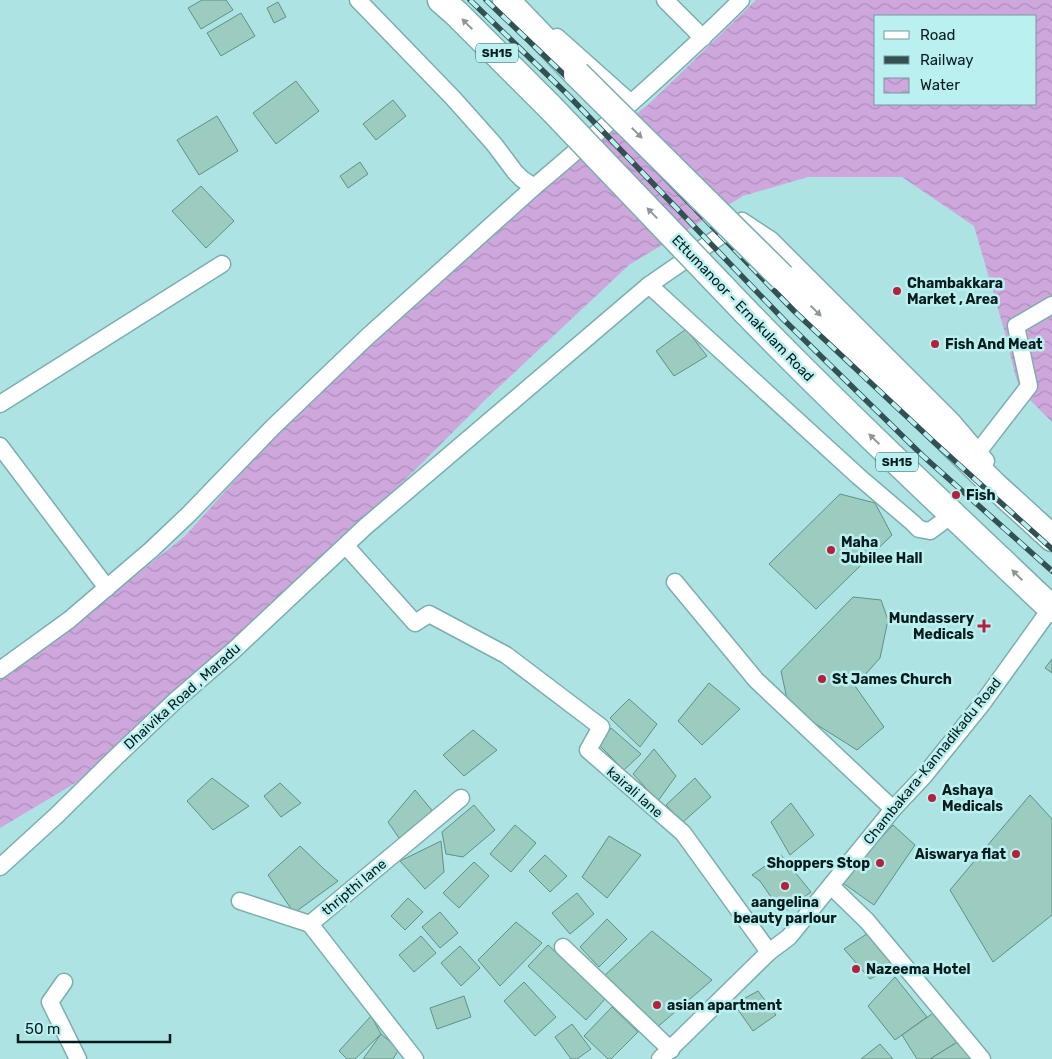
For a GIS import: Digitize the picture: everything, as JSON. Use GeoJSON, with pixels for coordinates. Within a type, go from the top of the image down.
{"type":"FeatureCollection","features":[{"type":"Feature","properties":{"kind":"main road","name":"Ettumanoor - Ernakulam Road"},"geometry":{"type":"LineString","coordinates":[[441,0],[551,108],[808,375],[1051,608]]}},
{"type":"Feature","properties":{"kind":"main road"},"geometry":{"type":"LineString","coordinates":[[506,0],[577,74],[782,277],[995,486],[1052,537]]}},
{"type":"Feature","properties":{"kind":"street"},"geometry":{"type":"LineString","coordinates":[[358,0],[453,98],[494,144],[518,176],[534,187]]}},
{"type":"Feature","properties":{"kind":"street"},"geometry":{"type":"LineString","coordinates":[[516,0],[631,103]]}},
{"type":"Feature","properties":{"kind":"street"},"geometry":{"type":"LineString","coordinates":[[665,0],[703,38]]}},
{"type":"Feature","properties":{"kind":"street"},"geometry":{"type":"LineString","coordinates":[[0,670],[69,620],[170,532],[272,428],[366,338],[534,187],[631,103],[703,38],[741,0]]}},
{"type":"Feature","properties":{"kind":"street","name":"Dhaivika Road , Maradu"},"geometry":{"type":"LineString","coordinates":[[0,866],[57,815],[176,700],[234,650],[365,527],[649,285],[742,222],[771,240],[952,421],[978,452]]}},
{"type":"Feature","properties":{"kind":"street"},"geometry":{"type":"LineString","coordinates":[[0,404],[222,264]]}},
{"type":"Feature","properties":{"kind":"street"},"geometry":{"type":"LineString","coordinates":[[649,285],[858,476],[919,529],[930,531],[953,514]]}},
{"type":"Feature","properties":{"kind":"street"},"geometry":{"type":"LineString","coordinates":[[1052,305],[1016,326],[1029,386],[978,452],[1052,537]]}},
{"type":"Feature","properties":{"kind":"street"},"geometry":{"type":"LineString","coordinates":[[0,446],[107,588]]}},
{"type":"Feature","properties":{"kind":"street","name":"kairali lane"},"geometry":{"type":"LineString","coordinates":[[346,546],[415,624],[430,614],[506,655],[601,727],[588,750],[683,833],[769,952]]}},
{"type":"Feature","properties":{"kind":"street"},"geometry":{"type":"LineString","coordinates":[[675,582],[756,680],[893,809]]}},
{"type":"Feature","properties":{"kind":"street","name":"Chambakara-Kannadikadu Road"},"geometry":{"type":"LineString","coordinates":[[666,1054],[769,952],[789,937],[893,809],[924,776],[982,704],[1051,608]]}},
{"type":"Feature","properties":{"kind":"street","name":"thripthi lane"},"geometry":{"type":"LineString","coordinates":[[415,1059],[310,924],[461,798]]}},
{"type":"Feature","properties":{"kind":"street"},"geometry":{"type":"LineString","coordinates":[[831,886],[867,921],[982,1059]]}},
{"type":"Feature","properties":{"kind":"street"},"geometry":{"type":"LineString","coordinates":[[240,901],[310,924]]}},
{"type":"Feature","properties":{"kind":"street"},"geometry":{"type":"LineString","coordinates":[[563,947],[666,1054]]}},
{"type":"Feature","properties":{"kind":"street"},"geometry":{"type":"LineString","coordinates":[[64,982],[50,1002],[78,1059]]}},
{"type":"Feature","properties":{"kind":"water"},"geometry":{"type":"Polygon","coordinates":[[[756,0],[1052,0],[1052,422],[1023,393],[1016,378],[974,226],[902,177],[808,177],[743,196],[629,265],[485,400],[355,530],[243,635],[77,782],[0,828],[0,680],[67,630],[185,536],[284,426],[378,332],[551,181],[650,103],[756,0]]]}},
{"type":"Feature","properties":{"kind":"building"},"geometry":{"type":"Polygon","coordinates":[[[202,0],[226,0],[233,10],[201,29],[188,8],[202,0]]]}},
{"type":"Feature","properties":{"kind":"building"},"geometry":{"type":"Polygon","coordinates":[[[278,2],[286,17],[274,23],[267,8],[278,2]]]}},
{"type":"Feature","properties":{"kind":"building"},"geometry":{"type":"Polygon","coordinates":[[[241,13],[255,36],[221,56],[207,33],[241,13]]]}},
{"type":"Feature","properties":{"kind":"building"},"geometry":{"type":"Polygon","coordinates":[[[296,81],[319,111],[276,144],[253,113],[296,81]]]}},
{"type":"Feature","properties":{"kind":"building"},"geometry":{"type":"Polygon","coordinates":[[[393,100],[406,116],[376,140],[363,124],[393,100]]]}},
{"type":"Feature","properties":{"kind":"building"},"geometry":{"type":"Polygon","coordinates":[[[217,116],[238,151],[199,175],[177,140],[217,116]]]}},
{"type":"Feature","properties":{"kind":"building"},"geometry":{"type":"Polygon","coordinates":[[[360,162],[368,174],[348,188],[340,176],[360,162]]]}},
{"type":"Feature","properties":{"kind":"building"},"geometry":{"type":"Polygon","coordinates":[[[201,186],[234,221],[206,248],[172,211],[201,186]]]}},
{"type":"Feature","properties":{"kind":"building"},"geometry":{"type":"Polygon","coordinates":[[[686,329],[707,356],[674,376],[656,351],[686,329]]]}},
{"type":"Feature","properties":{"kind":"building","name":"Maha Jubilee Hall"},"geometry":{"type":"Polygon","coordinates":[[[840,494],[875,503],[892,535],[816,609],[769,564],[840,494]]]}},
{"type":"Feature","properties":{"kind":"building","name":"St James Church"},"geometry":{"type":"Polygon","coordinates":[[[853,597],[881,600],[888,620],[880,658],[855,686],[884,727],[857,750],[811,721],[787,699],[781,671],[853,597]]]}},
{"type":"Feature","properties":{"kind":"building"},"geometry":{"type":"Polygon","coordinates":[[[1052,659],[1052,673],[1045,668],[1052,659]]]}},
{"type":"Feature","properties":{"kind":"building"},"geometry":{"type":"Polygon","coordinates":[[[709,683],[740,709],[702,745],[678,721],[709,683]]]}},
{"type":"Feature","properties":{"kind":"building"},"geometry":{"type":"Polygon","coordinates":[[[629,699],[657,724],[640,747],[610,718],[629,699]]]}},
{"type":"Feature","properties":{"kind":"building"},"geometry":{"type":"Polygon","coordinates":[[[611,728],[641,754],[624,770],[599,745],[611,728]]]}},
{"type":"Feature","properties":{"kind":"building"},"geometry":{"type":"Polygon","coordinates":[[[473,730],[497,750],[464,776],[443,755],[473,730]]]}},
{"type":"Feature","properties":{"kind":"building"},"geometry":{"type":"Polygon","coordinates":[[[654,749],[676,776],[658,801],[633,774],[654,749]]]}},
{"type":"Feature","properties":{"kind":"building"},"geometry":{"type":"Polygon","coordinates":[[[212,778],[249,806],[213,830],[187,801],[212,778]]]}},
{"type":"Feature","properties":{"kind":"building"},"geometry":{"type":"Polygon","coordinates":[[[695,778],[711,797],[683,822],[666,805],[695,778]]]}},
{"type":"Feature","properties":{"kind":"building"},"geometry":{"type":"Polygon","coordinates":[[[280,783],[301,803],[281,817],[264,796],[280,783]]]}},
{"type":"Feature","properties":{"kind":"building"},"geometry":{"type":"Polygon","coordinates":[[[415,790],[435,814],[399,838],[388,822],[415,790]]]}},
{"type":"Feature","properties":{"kind":"building","name":"Aiswarya flat"},"geometry":{"type":"Polygon","coordinates":[[[1030,795],[1052,819],[1052,915],[993,962],[950,890],[1030,795]]]}},
{"type":"Feature","properties":{"kind":"building"},"geometry":{"type":"Polygon","coordinates":[[[791,803],[814,835],[790,855],[771,822],[791,803]]]}},
{"type":"Feature","properties":{"kind":"building"},"geometry":{"type":"Polygon","coordinates":[[[474,805],[495,830],[463,857],[446,854],[442,832],[474,805]]]}},
{"type":"Feature","properties":{"kind":"building"},"geometry":{"type":"Polygon","coordinates":[[[515,825],[536,843],[511,872],[490,854],[515,825]]]}},
{"type":"Feature","properties":{"kind":"building","name":"Shoppers Stop"},"geometry":{"type":"Polygon","coordinates":[[[893,825],[915,845],[874,905],[840,881],[893,825]]]}},
{"type":"Feature","properties":{"kind":"building"},"geometry":{"type":"Polygon","coordinates":[[[609,836],[641,855],[607,898],[582,877],[609,836]]]}},
{"type":"Feature","properties":{"kind":"building"},"geometry":{"type":"Polygon","coordinates":[[[441,841],[444,872],[425,889],[400,861],[441,841]]]}},
{"type":"Feature","properties":{"kind":"building"},"geometry":{"type":"Polygon","coordinates":[[[300,846],[338,881],[294,913],[268,875],[300,846]]]}},
{"type":"Feature","properties":{"kind":"building"},"geometry":{"type":"Polygon","coordinates":[[[545,855],[567,876],[550,892],[529,871],[545,855]]]}},
{"type":"Feature","properties":{"kind":"building","name":"aangelina beauty parlour"},"geometry":{"type":"Polygon","coordinates":[[[781,855],[811,892],[782,913],[760,881],[752,875],[781,855]]]}},
{"type":"Feature","properties":{"kind":"building"},"geometry":{"type":"Polygon","coordinates":[[[474,862],[489,876],[459,908],[443,893],[474,862]]]}},
{"type":"Feature","properties":{"kind":"building"},"geometry":{"type":"Polygon","coordinates":[[[577,893],[594,914],[570,934],[552,913],[577,893]]]}},
{"type":"Feature","properties":{"kind":"building"},"geometry":{"type":"Polygon","coordinates":[[[408,898],[423,912],[405,930],[391,916],[408,898]]]}},
{"type":"Feature","properties":{"kind":"building"},"geometry":{"type":"Polygon","coordinates":[[[440,912],[458,933],[440,948],[422,927],[440,912]]]}},
{"type":"Feature","properties":{"kind":"building"},"geometry":{"type":"Polygon","coordinates":[[[607,919],[627,939],[599,967],[580,947],[607,919]]]}},
{"type":"Feature","properties":{"kind":"building"},"geometry":{"type":"Polygon","coordinates":[[[516,922],[542,943],[500,986],[478,960],[516,922]]]}},
{"type":"Feature","properties":{"kind":"building"},"geometry":{"type":"Polygon","coordinates":[[[874,929],[898,964],[870,979],[844,949],[874,929]]]}},
{"type":"Feature","properties":{"kind":"building","name":"asian apartment"},"geometry":{"type":"Polygon","coordinates":[[[652,931],[712,980],[654,1030],[603,977],[652,931]]]}},
{"type":"Feature","properties":{"kind":"building"},"geometry":{"type":"Polygon","coordinates":[[[421,936],[436,953],[414,972],[399,955],[421,936]]]}},
{"type":"Feature","properties":{"kind":"building"},"geometry":{"type":"Polygon","coordinates":[[[548,945],[606,998],[586,1020],[528,966],[548,945]]]}},
{"type":"Feature","properties":{"kind":"building"},"geometry":{"type":"Polygon","coordinates":[[[460,946],[480,968],[461,986],[441,963],[460,946]]]}},
{"type":"Feature","properties":{"kind":"building"},"geometry":{"type":"Polygon","coordinates":[[[895,977],[927,1017],[895,1040],[868,1006],[895,977]]]}},
{"type":"Feature","properties":{"kind":"building"},"geometry":{"type":"Polygon","coordinates":[[[524,982],[556,1017],[535,1036],[504,1001],[524,982]]]}},
{"type":"Feature","properties":{"kind":"building"},"geometry":{"type":"Polygon","coordinates":[[[758,991],[776,1015],[753,1031],[734,1004],[758,991]]]}},
{"type":"Feature","properties":{"kind":"building"},"geometry":{"type":"Polygon","coordinates":[[[464,996],[471,1017],[437,1029],[430,1008],[464,996]]]}},
{"type":"Feature","properties":{"kind":"building"},"geometry":{"type":"Polygon","coordinates":[[[612,1007],[638,1032],[611,1059],[608,1059],[584,1036],[612,1007]]]}},
{"type":"Feature","properties":{"kind":"building"},"geometry":{"type":"Polygon","coordinates":[[[936,1011],[959,1041],[930,1059],[917,1059],[902,1035],[936,1011]]]}},
{"type":"Feature","properties":{"kind":"building"},"geometry":{"type":"Polygon","coordinates":[[[371,1016],[381,1034],[355,1059],[347,1059],[339,1051],[371,1016]]]}},
{"type":"Feature","properties":{"kind":"building"},"geometry":{"type":"Polygon","coordinates":[[[572,1024],[591,1049],[577,1059],[571,1059],[555,1037],[572,1024]]]}},
{"type":"Feature","properties":{"kind":"building"},"geometry":{"type":"Polygon","coordinates":[[[381,1034],[399,1049],[393,1059],[363,1059],[381,1034]]]}},
{"type":"Feature","properties":{"kind":"building"},"geometry":{"type":"Polygon","coordinates":[[[959,1041],[972,1059],[930,1059],[959,1041]]]}},
{"type":"Feature","properties":{"kind":"building"},"geometry":{"type":"Polygon","coordinates":[[[880,1044],[893,1059],[861,1059],[880,1044]]]}},
{"type":"Feature","properties":{"kind":"railway"},"geometry":{"type":"LineString","coordinates":[[470,0],[567,94],[784,320],[923,456],[1052,571]]}},
{"type":"Feature","properties":{"kind":"railway"},"geometry":{"type":"LineString","coordinates":[[486,0],[576,86],[794,311],[1052,549]]}},
{"type":"Feature","properties":{"kind":"place","name":"Chambakkara Market , Area"},"geometry":{"type":"Point","coordinates":[897,291]}},
{"type":"Feature","properties":{"kind":"place","name":"Fish And Meat"},"geometry":{"type":"Point","coordinates":[935,344]}},
{"type":"Feature","properties":{"kind":"place","name":"Fish"},"geometry":{"type":"Point","coordinates":[956,495]}},
{"type":"Feature","properties":{"kind":"place","name":"Maha Jubilee Hall"},"geometry":{"type":"Point","coordinates":[831,550]}},
{"type":"Feature","properties":{"kind":"place","name":"Mundassery Medicals"},"geometry":{"type":"Point","coordinates":[984,626]}},
{"type":"Feature","properties":{"kind":"place","name":"St James Church"},"geometry":{"type":"Point","coordinates":[822,679]}},
{"type":"Feature","properties":{"kind":"place","name":"Ashaya Medicals"},"geometry":{"type":"Point","coordinates":[932,798]}},
{"type":"Feature","properties":{"kind":"place","name":"Aiswarya flat"},"geometry":{"type":"Point","coordinates":[1016,854]}},
{"type":"Feature","properties":{"kind":"place","name":"Shoppers Stop"},"geometry":{"type":"Point","coordinates":[880,863]}},
{"type":"Feature","properties":{"kind":"place","name":"aangelina beauty parlour"},"geometry":{"type":"Point","coordinates":[785,886]}},
{"type":"Feature","properties":{"kind":"place","name":"Nazeema Hotel"},"geometry":{"type":"Point","coordinates":[856,969]}},
{"type":"Feature","properties":{"kind":"place","name":"asian apartment"},"geometry":{"type":"Point","coordinates":[657,1005]}}]}
